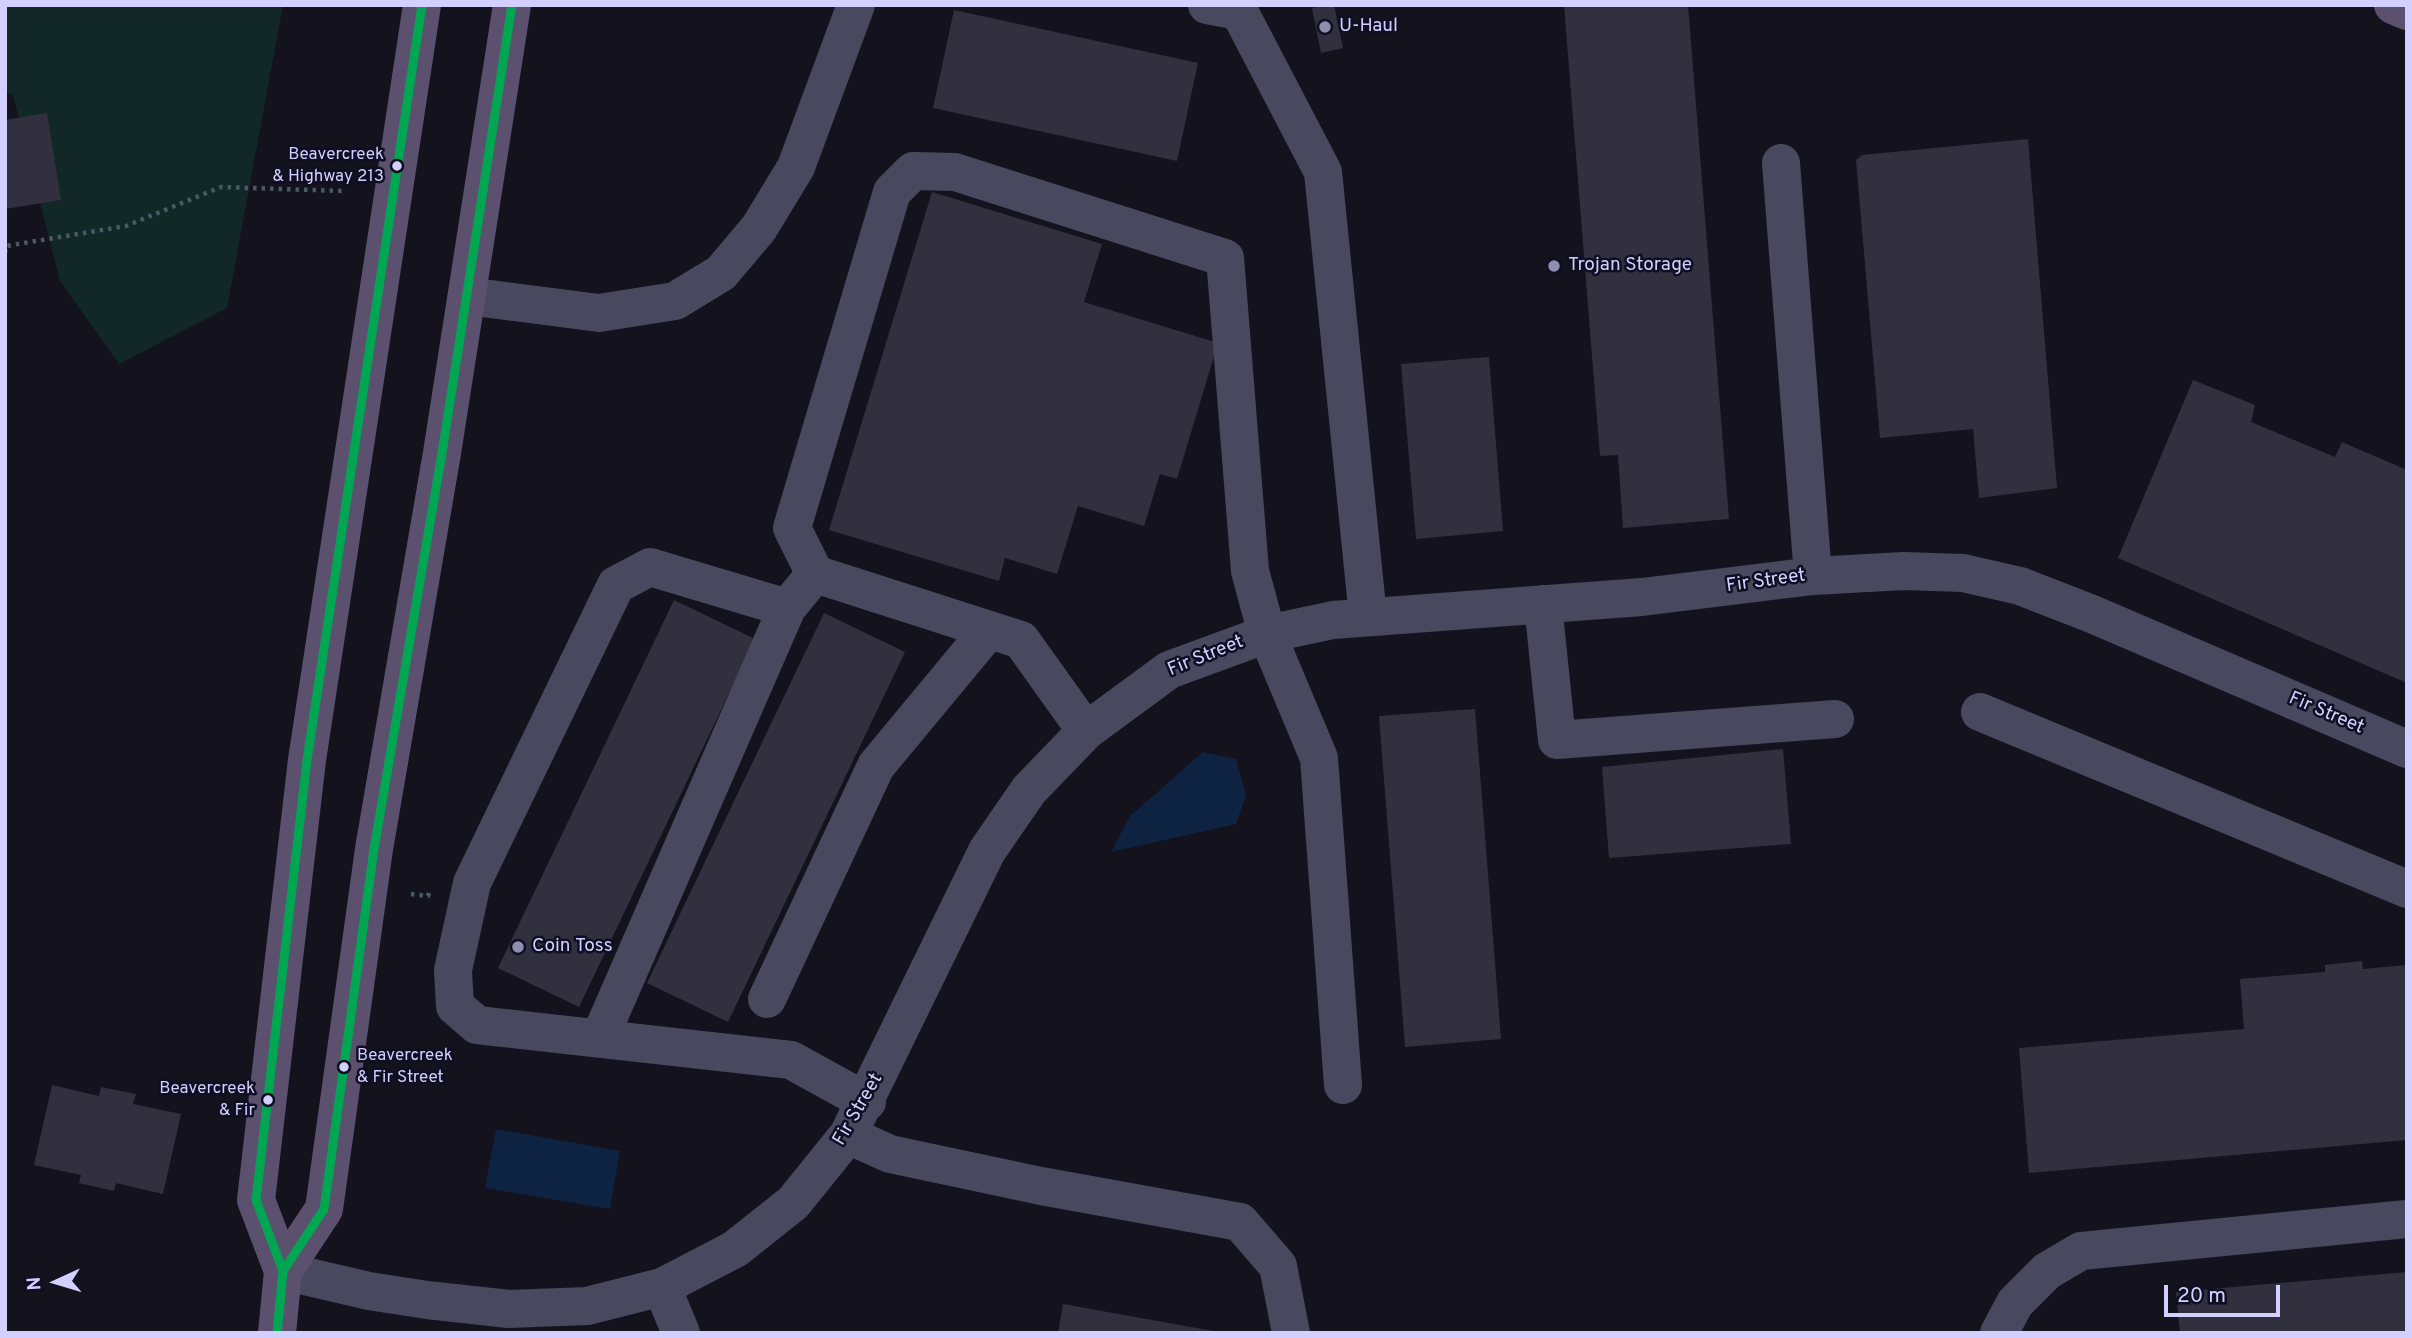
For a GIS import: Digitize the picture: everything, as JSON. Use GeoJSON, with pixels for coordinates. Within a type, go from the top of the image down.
{"type":"FeatureCollection","features":[{"type":"Feature","properties":{"kind":"main road"},"geometry":{"type":"LineString","coordinates":[[277,1333],[283,1271],[256,1200],[307,760],[422,5]]}},
{"type":"Feature","properties":{"kind":"main road"},"geometry":{"type":"LineString","coordinates":[[283,1271],[324,1209],[374,849],[467,296],[512,5]]}},
{"type":"Feature","properties":{"kind":"main road"},"geometry":{"type":"LineString","coordinates":[[2393,5],[2407,11]]}},
{"type":"Feature","properties":{"kind":"street"},"geometry":{"type":"LineString","coordinates":[[467,296],[599,313],[675,301],[721,273],[759,228],[796,167],[856,5]]}},
{"type":"Feature","properties":{"kind":"street"},"geometry":{"type":"LineString","coordinates":[[1208,5],[1239,11],[1323,172],[1368,617]]}},
{"type":"Feature","properties":{"kind":"street"},"geometry":{"type":"LineString","coordinates":[[1781,163],[1814,576]]}},
{"type":"Feature","properties":{"kind":"street"},"geometry":{"type":"LineString","coordinates":[[1086,731],[1021,640],[815,574],[792,528],[892,192],[914,171],[955,172],[1225,258],[1250,571],[1267,634],[1318,758],[1343,1085]]}},
{"type":"Feature","properties":{"kind":"street"},"geometry":{"type":"LineString","coordinates":[[787,608],[650,567],[616,585],[472,883],[453,970],[455,1006],[477,1025],[791,1060],[867,1102]]}},
{"type":"Feature","properties":{"kind":"street","name":"Fir Street"},"geometry":{"type":"LineString","coordinates":[[283,1271],[369,1291],[509,1309],[587,1306],[662,1287],[735,1249],[793,1203],[848,1135],[867,1102],[987,851],[1029,790],[1086,731],[1168,670],[1267,634],[1333,620],[1719,589],[1814,576],[1904,571],[1963,573],[2020,586],[2407,749]]}},
{"type":"Feature","properties":{"kind":"street"},"geometry":{"type":"LineString","coordinates":[[600,1037],[787,608],[815,574]]}},
{"type":"Feature","properties":{"kind":"street"},"geometry":{"type":"LineString","coordinates":[[1543,604],[1557,740],[1835,719]]}},
{"type":"Feature","properties":{"kind":"street"},"geometry":{"type":"LineString","coordinates":[[767,999],[876,766],[988,631]]}},
{"type":"Feature","properties":{"kind":"street"},"geometry":{"type":"LineString","coordinates":[[1980,712],[2407,889]]}},
{"type":"Feature","properties":{"kind":"street"},"geometry":{"type":"LineString","coordinates":[[848,1135],[903,1157],[1041,1186],[1240,1222],[1278,1266],[1291,1333]]}},
{"type":"Feature","properties":{"kind":"street"},"geometry":{"type":"LineString","coordinates":[[1998,1333],[2015,1303],[2039,1279],[2081,1251],[2407,1219]]}},
{"type":"Feature","properties":{"kind":"street"},"geometry":{"type":"LineString","coordinates":[[662,1287],[681,1333]]}},
{"type":"Feature","properties":{"kind":"path"},"geometry":{"type":"LineString","coordinates":[[5,253],[6,246],[126,226],[221,187],[343,191]]}},
{"type":"Feature","properties":{"kind":"green space"},"geometry":{"type":"Polygon","coordinates":[[[5,5],[283,5],[227,308],[119,364],[60,281],[13,95],[5,92],[5,5]]]}},
{"type":"Feature","properties":{"kind":"water"},"geometry":{"type":"Polygon","coordinates":[[[1203,752],[1236,759],[1246,795],[1236,824],[1111,852],[1130,816],[1203,752]]]}},
{"type":"Feature","properties":{"kind":"water"},"geometry":{"type":"Polygon","coordinates":[[[496,1129],[620,1151],[610,1209],[485,1188],[496,1129]]]}},
{"type":"Feature","properties":{"kind":"building"},"geometry":{"type":"Polygon","coordinates":[[[1334,5],[1343,48],[1321,53],[1312,8],[1334,5]]]}},
{"type":"Feature","properties":{"kind":"building"},"geometry":{"type":"Polygon","coordinates":[[[1564,5],[1688,5],[1729,519],[1623,528],[1618,455],[1600,456],[1564,5]]]}},
{"type":"Feature","properties":{"kind":"building"},"geometry":{"type":"Polygon","coordinates":[[[954,10],[1198,63],[1177,161],[933,108],[954,10]]]}},
{"type":"Feature","properties":{"kind":"building"},"geometry":{"type":"Polygon","coordinates":[[[47,113],[61,200],[5,209],[5,120],[47,113]]]}},
{"type":"Feature","properties":{"kind":"building"},"geometry":{"type":"Polygon","coordinates":[[[2028,139],[2057,488],[1979,498],[1973,429],[1880,438],[1856,160],[1862,155],[2028,139]]]}},
{"type":"Feature","properties":{"kind":"building"},"geometry":{"type":"Polygon","coordinates":[[[932,192],[1102,244],[1084,302],[1218,343],[1177,479],[1160,474],[1144,526],[1078,506],[1057,574],[1005,558],[999,581],[829,530],[932,192]]]}},
{"type":"Feature","properties":{"kind":"building"},"geometry":{"type":"Polygon","coordinates":[[[1489,357],[1503,531],[1416,539],[1401,364],[1489,357]]]}},
{"type":"Feature","properties":{"kind":"building"},"geometry":{"type":"Polygon","coordinates":[[[2193,380],[2255,405],[2251,422],[2335,457],[2342,442],[2407,470],[2407,683],[2118,558],[2193,380]]]}},
{"type":"Feature","properties":{"kind":"building"},"geometry":{"type":"Polygon","coordinates":[[[674,600],[755,639],[579,1007],[498,968],[674,600]]]}},
{"type":"Feature","properties":{"kind":"building"},"geometry":{"type":"Polygon","coordinates":[[[824,613],[905,652],[728,1022],[647,983],[824,613]]]}},
{"type":"Feature","properties":{"kind":"building"},"geometry":{"type":"Polygon","coordinates":[[[1475,709],[1501,1039],[1405,1047],[1379,716],[1475,709]]]}},
{"type":"Feature","properties":{"kind":"building"},"geometry":{"type":"Polygon","coordinates":[[[1783,749],[1791,844],[1609,858],[1602,767],[1783,749]]]}},
{"type":"Feature","properties":{"kind":"building"},"geometry":{"type":"Polygon","coordinates":[[[2362,961],[2363,969],[2407,965],[2407,1140],[2029,1173],[2019,1048],[2244,1029],[2240,979],[2325,972],[2325,965],[2362,961]]]}},
{"type":"Feature","properties":{"kind":"building"},"geometry":{"type":"Polygon","coordinates":[[[52,1085],[99,1096],[101,1087],[136,1094],[133,1104],[181,1114],[163,1194],[116,1183],[114,1191],[79,1183],[81,1175],[34,1165],[52,1085]]]}},
{"type":"Feature","properties":{"kind":"building"},"geometry":{"type":"Polygon","coordinates":[[[2407,1272],[2407,1333],[2180,1333],[2176,1292],[2407,1272]]]}},
{"type":"Feature","properties":{"kind":"building"},"geometry":{"type":"Polygon","coordinates":[[[1063,1304],[1213,1331],[1213,1333],[1058,1333],[1063,1304]]]}},
{"type":"Feature","properties":{"kind":"transit line"},"geometry":{"type":"LineString","coordinates":[[279,1315],[283,1271],[256,1200],[307,760],[422,5]]}},
{"type":"Feature","properties":{"kind":"transit line"},"geometry":{"type":"LineString","coordinates":[[277,1333],[283,1271],[324,1209],[374,849],[442,453],[512,5]]}},
{"type":"Feature","properties":{"kind":"place","name":"U-Haul"},"geometry":{"type":"Point","coordinates":[1325,27]}},
{"type":"Feature","properties":{"kind":"place","name":"Beavercreek & Highway 213"},"geometry":{"type":"Point","coordinates":[397,166]}},
{"type":"Feature","properties":{"kind":"place","name":"Trojan Storage"},"geometry":{"type":"Point","coordinates":[1554,266]}},
{"type":"Feature","properties":{"kind":"place","name":"Coin Toss"},"geometry":{"type":"Point","coordinates":[518,947]}},
{"type":"Feature","properties":{"kind":"place","name":"Beavercreek & Fir Street"},"geometry":{"type":"Point","coordinates":[344,1067]}},
{"type":"Feature","properties":{"kind":"place","name":"Beavercreek & Fir"},"geometry":{"type":"Point","coordinates":[268,1100]}}]}
